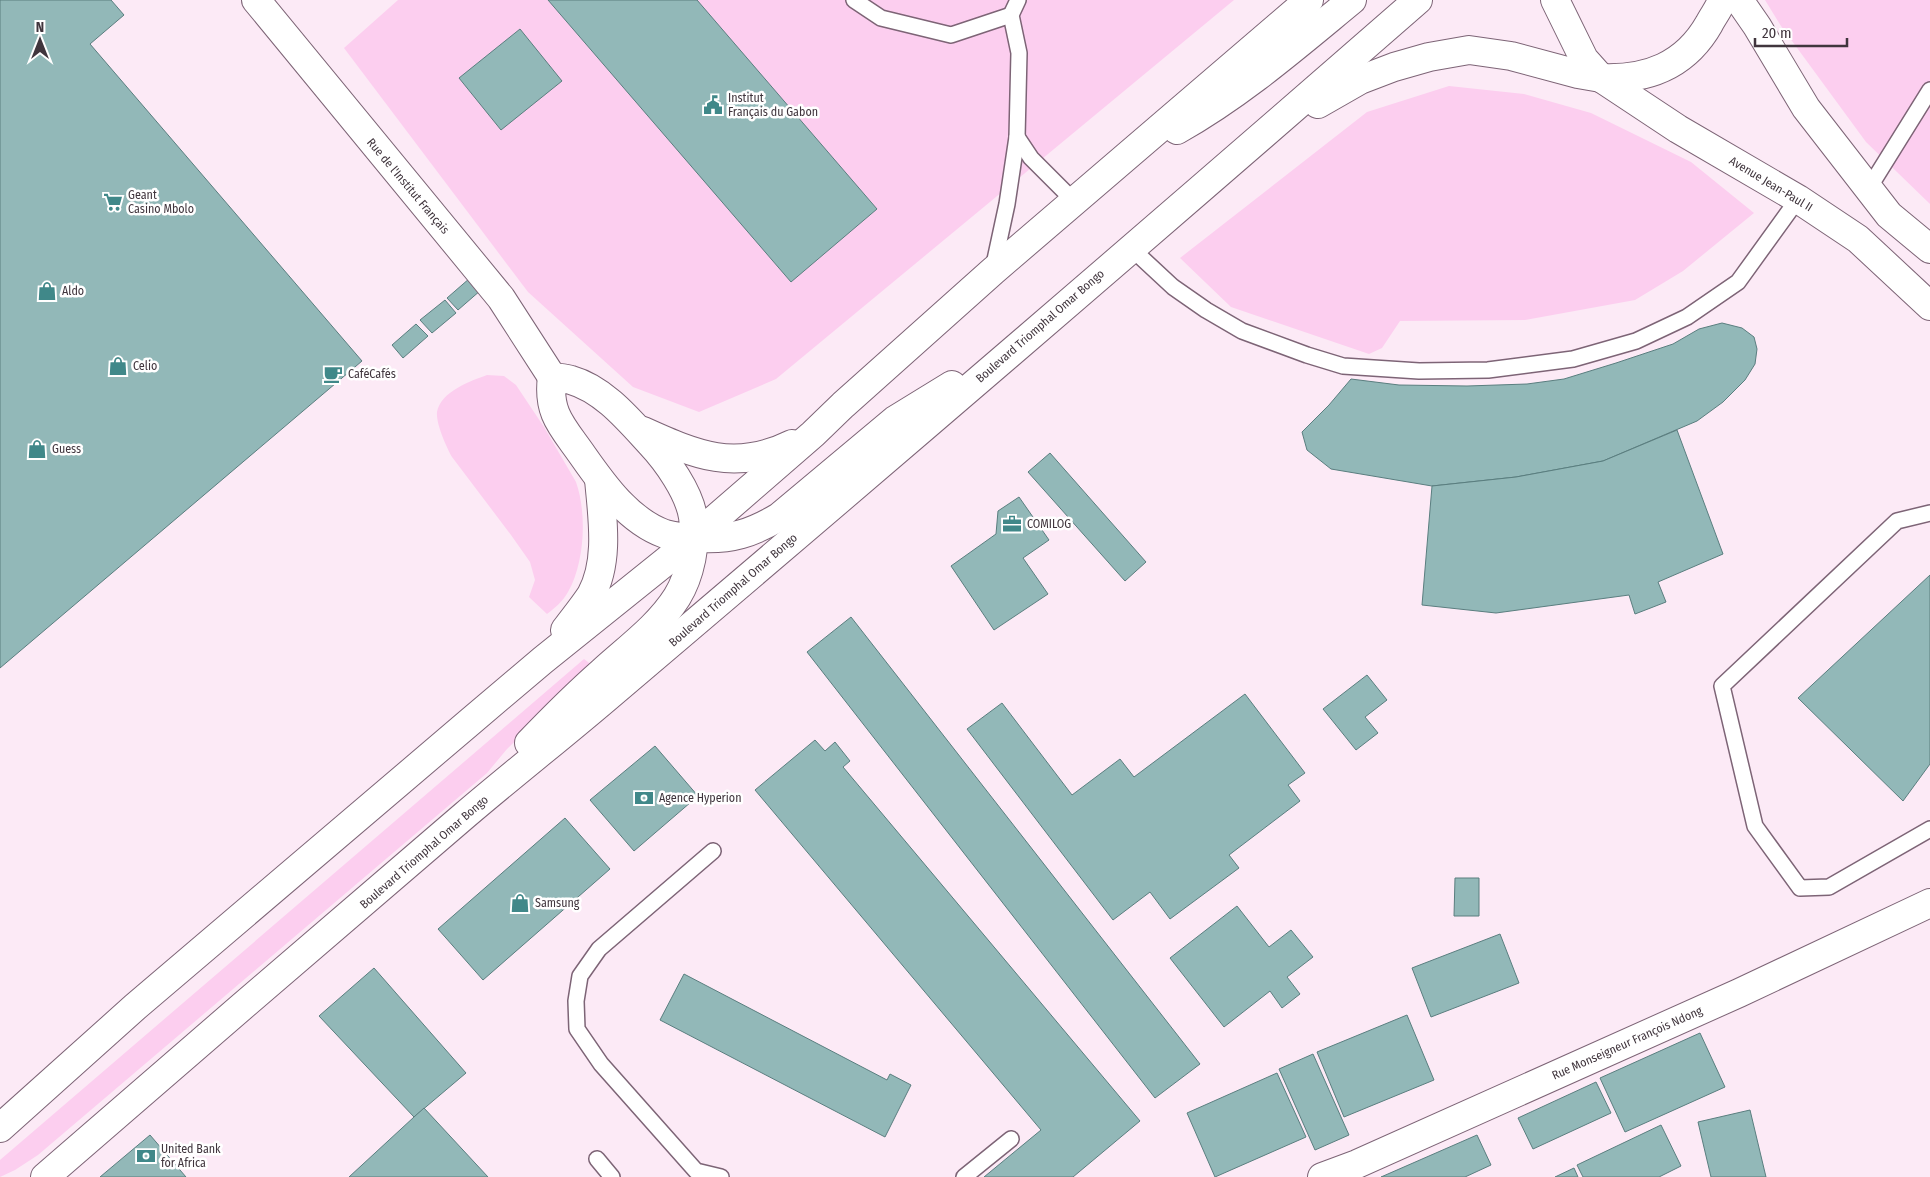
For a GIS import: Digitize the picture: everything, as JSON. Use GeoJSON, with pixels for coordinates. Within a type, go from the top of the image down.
{"type":"FeatureCollection","features":[{"type":"Feature","properties":{"kind":"main road","name":"Rue de l'Institut Français"},"geometry":{"type":"LineString","coordinates":[[256,0],[501,298],[552,377]]}},
{"type":"Feature","properties":{"kind":"main road"},"geometry":{"type":"LineString","coordinates":[[0,1128],[142,1001],[543,660],[693,538],[813,434],[993,271],[1309,0]]}},
{"type":"Feature","properties":{"kind":"main road"},"geometry":{"type":"LineString","coordinates":[[1132,152],[1164,137],[1230,98],[1271,67],[1352,0]]}},
{"type":"Feature","properties":{"kind":"main road","name":"Boulevard Triomphal Omar Bongo"},"geometry":{"type":"LineString","coordinates":[[34,1177],[54,1170],[232,1014],[465,815],[616,690],[1244,153],[1418,0]]}},
{"type":"Feature","properties":{"kind":"main road"},"geometry":{"type":"LineString","coordinates":[[1555,0],[1584,59],[1601,78]]}},
{"type":"Feature","properties":{"kind":"main road"},"geometry":{"type":"LineString","coordinates":[[1244,153],[1321,101],[1360,80],[1394,67],[1450,52],[1469,50],[1489,52],[1601,78],[1636,77],[1660,69],[1679,59],[1696,44],[1722,0]]}},
{"type":"Feature","properties":{"kind":"main road"},"geometry":{"type":"LineString","coordinates":[[1739,0],[1757,26],[1806,108],[1889,215],[1928,244]]}},
{"type":"Feature","properties":{"kind":"main road","name":"Avenue Jean-Paul II"},"geometry":{"type":"LineString","coordinates":[[1601,78],[1678,129],[1798,199],[1858,239],[1930,306]]}},
{"type":"Feature","properties":{"kind":"main road"},"geometry":{"type":"LineString","coordinates":[[465,815],[560,710],[636,642],[676,598],[691,561],[693,538],[693,518],[686,495],[654,447],[614,406],[590,388],[570,379],[552,377],[550,394],[556,418],[599,479],[619,502],[653,528],[666,534],[693,538],[716,539],[739,536],[761,528],[779,517],[895,420],[959,380],[997,363]]}},
{"type":"Feature","properties":{"kind":"main road"},"geometry":{"type":"LineString","coordinates":[[636,428],[689,451],[708,457],[737,460],[762,456],[813,434]]}},
{"type":"Feature","properties":{"kind":"main road"},"geometry":{"type":"LineString","coordinates":[[543,660],[591,594],[596,584],[602,555],[603,536],[599,479]]}},
{"type":"Feature","properties":{"kind":"main road","name":"Rue Monseigneur François Ndong"},"geometry":{"type":"LineString","coordinates":[[1322,1177],[1357,1164],[1730,997],[1930,902]]}},
{"type":"Feature","properties":{"kind":"lane"},"geometry":{"type":"LineString","coordinates":[[854,0],[881,18],[951,35],[1011,15]]}},
{"type":"Feature","properties":{"kind":"lane"},"geometry":{"type":"LineString","coordinates":[[993,271],[1007,204],[1017,137],[1019,53],[1011,15],[1018,0]]}},
{"type":"Feature","properties":{"kind":"lane"},"geometry":{"type":"LineString","coordinates":[[1869,188],[1930,90]]}},
{"type":"Feature","properties":{"kind":"lane"},"geometry":{"type":"LineString","coordinates":[[1017,137],[1031,158],[1074,201]]}},
{"type":"Feature","properties":{"kind":"lane"},"geometry":{"type":"LineString","coordinates":[[1131,248],[1173,287],[1206,310],[1242,331],[1307,355],[1343,366],[1419,371],[1488,370],[1573,359],[1636,341],[1687,317],[1738,282],[1798,199]]}},
{"type":"Feature","properties":{"kind":"lane"},"geometry":{"type":"LineString","coordinates":[[1930,513],[1897,521],[1722,686],[1755,826],[1800,888],[1829,887],[1930,829]]}},
{"type":"Feature","properties":{"kind":"lane"},"geometry":{"type":"LineString","coordinates":[[713,851],[599,949],[580,976],[576,1001],[577,1029],[601,1064],[696,1172],[721,1177]]}},
{"type":"Feature","properties":{"kind":"lane"},"geometry":{"type":"LineString","coordinates":[[964,1177],[1011,1139]]}},
{"type":"Feature","properties":{"kind":"lane"},"geometry":{"type":"LineString","coordinates":[[597,1159],[612,1177]]}},
{"type":"Feature","properties":{"kind":"shaded area"},"geometry":{"type":"Polygon","coordinates":[[[398,0],[1234,0],[776,379],[699,412],[633,387],[528,292],[344,48],[398,0]]]}},
{"type":"Feature","properties":{"kind":"shaded area"},"geometry":{"type":"Polygon","coordinates":[[[1765,0],[1930,0],[1930,204],[1866,142],[1781,26],[1765,0]]]}},
{"type":"Feature","properties":{"kind":"shaded area"},"geometry":{"type":"Polygon","coordinates":[[[1449,86],[1524,94],[1591,113],[1691,162],[1754,213],[1683,271],[1635,300],[1525,320],[1400,321],[1382,348],[1369,354],[1231,307],[1180,258],[1367,112],[1449,86]]]}},
{"type":"Feature","properties":{"kind":"shaded area"},"geometry":{"type":"Polygon","coordinates":[[[487,375],[504,376],[516,385],[544,427],[576,482],[580,494],[583,537],[578,567],[566,595],[547,614],[529,597],[535,580],[530,562],[452,457],[438,423],[437,412],[444,398],[458,388],[487,375]]]}},
{"type":"Feature","properties":{"kind":"shaded area"},"geometry":{"type":"Polygon","coordinates":[[[584,659],[593,666],[507,749],[487,773],[38,1155],[0,1177],[0,1160],[584,659]]]}},
{"type":"Feature","properties":{"kind":"building","name":"Geant Casino Mbolo"},"geometry":{"type":"Polygon","coordinates":[[[0,0],[111,0],[124,15],[90,44],[362,361],[0,668],[0,0]]]}},
{"type":"Feature","properties":{"kind":"building","name":"Institut Français du Gabon"},"geometry":{"type":"Polygon","coordinates":[[[548,0],[697,0],[877,209],[791,282],[548,0]]]}},
{"type":"Feature","properties":{"kind":"building"},"geometry":{"type":"Polygon","coordinates":[[[520,29],[562,81],[501,130],[459,78],[520,29]]]}},
{"type":"Feature","properties":{"kind":"building"},"geometry":{"type":"Polygon","coordinates":[[[470,278],[481,290],[458,310],[447,298],[470,278]]]}},
{"type":"Feature","properties":{"kind":"building"},"geometry":{"type":"Polygon","coordinates":[[[445,300],[456,313],[432,333],[420,320],[445,300]]]}},
{"type":"Feature","properties":{"kind":"building"},"geometry":{"type":"Polygon","coordinates":[[[1722,323],[1742,328],[1754,337],[1757,349],[1755,364],[1745,380],[1723,402],[1697,421],[1603,461],[1516,477],[1432,486],[1331,469],[1307,450],[1302,432],[1351,379],[1399,385],[1467,386],[1527,384],[1564,379],[1673,344],[1699,329],[1722,323]]]}},
{"type":"Feature","properties":{"kind":"building"},"geometry":{"type":"Polygon","coordinates":[[[416,324],[428,336],[403,358],[392,345],[416,324]]]}},
{"type":"Feature","properties":{"kind":"building"},"geometry":{"type":"Polygon","coordinates":[[[1677,430],[1723,554],[1658,582],[1666,602],[1635,614],[1629,595],[1496,613],[1422,605],[1432,486],[1516,477],[1603,461],[1677,430]]]}},
{"type":"Feature","properties":{"kind":"building"},"geometry":{"type":"Polygon","coordinates":[[[1050,453],[1146,562],[1125,581],[1028,472],[1050,453]]]}},
{"type":"Feature","properties":{"kind":"building"},"geometry":{"type":"Polygon","coordinates":[[[1019,497],[1049,540],[1023,558],[1048,594],[994,630],[951,566],[996,534],[998,511],[1019,497]]]}},
{"type":"Feature","properties":{"kind":"building"},"geometry":{"type":"Polygon","coordinates":[[[1930,575],[1930,764],[1903,801],[1798,698],[1930,575]]]}},
{"type":"Feature","properties":{"kind":"building"},"geometry":{"type":"Polygon","coordinates":[[[851,617],[1200,1064],[1155,1098],[807,652],[851,617]]]}},
{"type":"Feature","properties":{"kind":"building"},"geometry":{"type":"Polygon","coordinates":[[[1367,675],[1387,700],[1365,717],[1378,733],[1356,750],[1323,709],[1367,675]]]}},
{"type":"Feature","properties":{"kind":"building"},"geometry":{"type":"Polygon","coordinates":[[[1245,694],[1305,773],[1288,785],[1300,801],[1229,855],[1239,868],[1170,919],[1150,892],[1113,920],[967,729],[1002,703],[1072,795],[1120,759],[1134,777],[1245,694]]]}},
{"type":"Feature","properties":{"kind":"building"},"geometry":{"type":"Polygon","coordinates":[[[815,740],[825,751],[835,742],[850,761],[843,767],[1140,1121],[1073,1177],[984,1177],[1041,1130],[755,790],[815,740]]]}},
{"type":"Feature","properties":{"kind":"building","name":"Agence Hyperion"},"geometry":{"type":"Polygon","coordinates":[[[655,746],[698,796],[634,851],[590,800],[655,746]]]}},
{"type":"Feature","properties":{"kind":"building","name":"Samsung"},"geometry":{"type":"Polygon","coordinates":[[[565,818],[610,869],[483,980],[438,929],[565,818]]]}},
{"type":"Feature","properties":{"kind":"building"},"geometry":{"type":"Polygon","coordinates":[[[1455,878],[1479,878],[1479,916],[1454,916],[1455,878]]]}},
{"type":"Feature","properties":{"kind":"building"},"geometry":{"type":"Polygon","coordinates":[[[1237,906],[1269,947],[1291,930],[1313,957],[1287,977],[1300,994],[1282,1008],[1270,991],[1224,1027],[1170,958],[1237,906]]]}},
{"type":"Feature","properties":{"kind":"building"},"geometry":{"type":"Polygon","coordinates":[[[1500,934],[1519,983],[1431,1017],[1412,968],[1500,934]]]}},
{"type":"Feature","properties":{"kind":"building"},"geometry":{"type":"Polygon","coordinates":[[[374,968],[466,1073],[414,1117],[319,1016],[374,968]]]}},
{"type":"Feature","properties":{"kind":"building"},"geometry":{"type":"Polygon","coordinates":[[[684,974],[887,1080],[890,1074],[911,1085],[885,1137],[660,1020],[684,974]]]}},
{"type":"Feature","properties":{"kind":"building"},"geometry":{"type":"Polygon","coordinates":[[[1407,1015],[1434,1080],[1344,1117],[1317,1052],[1407,1015]]]}},
{"type":"Feature","properties":{"kind":"building"},"geometry":{"type":"Polygon","coordinates":[[[1700,1033],[1725,1087],[1625,1132],[1600,1078],[1700,1033]]]}},
{"type":"Feature","properties":{"kind":"building"},"geometry":{"type":"Polygon","coordinates":[[[1313,1054],[1349,1135],[1315,1150],[1279,1069],[1313,1054]]]}},
{"type":"Feature","properties":{"kind":"building"},"geometry":{"type":"Polygon","coordinates":[[[1277,1073],[1306,1137],[1215,1177],[1187,1113],[1277,1073]]]}},
{"type":"Feature","properties":{"kind":"building"},"geometry":{"type":"Polygon","coordinates":[[[1596,1082],[1611,1113],[1533,1149],[1518,1118],[1596,1082]]]}},
{"type":"Feature","properties":{"kind":"building"},"geometry":{"type":"Polygon","coordinates":[[[424,1108],[488,1177],[349,1177],[414,1117],[424,1108]]]}},
{"type":"Feature","properties":{"kind":"building"},"geometry":{"type":"Polygon","coordinates":[[[1750,1110],[1766,1177],[1711,1177],[1698,1122],[1750,1110]]]}},
{"type":"Feature","properties":{"kind":"building"},"geometry":{"type":"Polygon","coordinates":[[[1661,1125],[1681,1166],[1659,1177],[1583,1177],[1577,1165],[1661,1125]]]}},
{"type":"Feature","properties":{"kind":"building","name":"United Bank for Africa"},"geometry":{"type":"Polygon","coordinates":[[[150,1135],[186,1177],[100,1177],[150,1135]]]}},
{"type":"Feature","properties":{"kind":"building"},"geometry":{"type":"Polygon","coordinates":[[[1477,1135],[1491,1165],[1465,1177],[1381,1177],[1477,1135]]]}},
{"type":"Feature","properties":{"kind":"building"},"geometry":{"type":"Polygon","coordinates":[[[1574,1168],[1578,1177],[1555,1177],[1574,1168]]]}},
{"type":"Feature","properties":{"kind":"place","name":"Institut Français du Gabon"},"geometry":{"type":"Point","coordinates":[713,105]}},
{"type":"Feature","properties":{"kind":"place","name":"Geant Casino Mbolo"},"geometry":{"type":"Point","coordinates":[113,202]}},
{"type":"Feature","properties":{"kind":"place","name":"Aldo"},"geometry":{"type":"Point","coordinates":[47,291]}},
{"type":"Feature","properties":{"kind":"place","name":"Celio"},"geometry":{"type":"Point","coordinates":[118,366]}},
{"type":"Feature","properties":{"kind":"place","name":"CaféCafés"},"geometry":{"type":"Point","coordinates":[333,374]}},
{"type":"Feature","properties":{"kind":"place","name":"Guess"},"geometry":{"type":"Point","coordinates":[37,449]}},
{"type":"Feature","properties":{"kind":"place","name":"COMILOG"},"geometry":{"type":"Point","coordinates":[1012,524]}},
{"type":"Feature","properties":{"kind":"place","name":"Agence Hyperion"},"geometry":{"type":"Point","coordinates":[644,798]}},
{"type":"Feature","properties":{"kind":"place","name":"Samsung"},"geometry":{"type":"Point","coordinates":[520,903]}},
{"type":"Feature","properties":{"kind":"place","name":"United Bank for Africa"},"geometry":{"type":"Point","coordinates":[146,1156]}}]}
